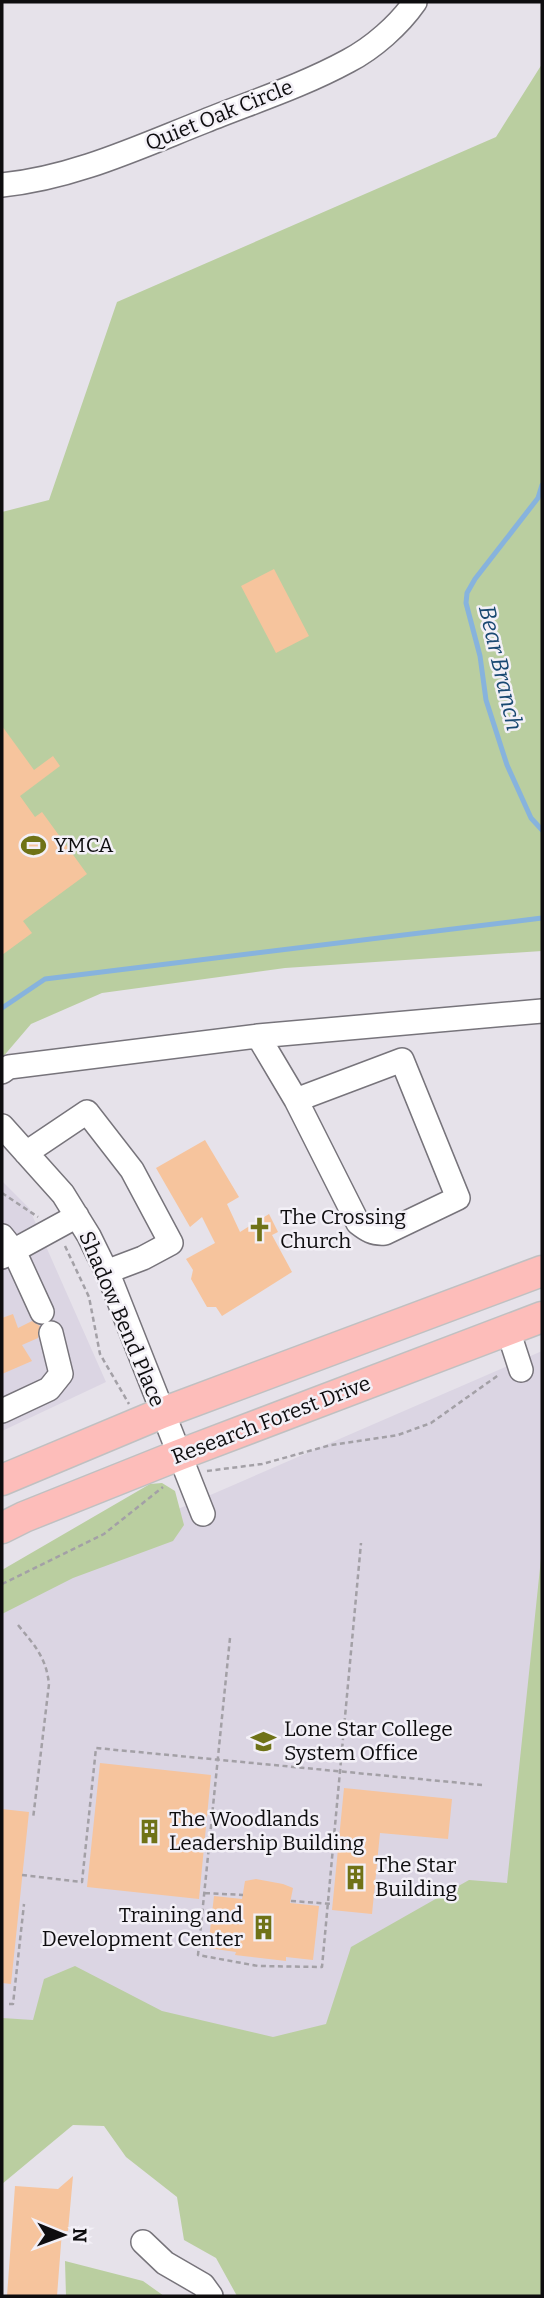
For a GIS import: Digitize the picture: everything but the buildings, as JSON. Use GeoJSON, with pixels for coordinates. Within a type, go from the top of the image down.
{"type":"FeatureCollection","features":[{"type":"Feature","properties":{"kind":"main road","name":"Research Forest Drive"},"geometry":{"type":"LineString","coordinates":[[2,1480],[162,1413],[542,1271]]}},
{"type":"Feature","properties":{"kind":"main road","name":"Research Forest Drive"},"geometry":{"type":"LineString","coordinates":[[2,1528],[23,1517],[179,1455],[542,1317]]}},
{"type":"Feature","properties":{"kind":"street","name":"Quiet Oak Circle"},"geometry":{"type":"LineString","coordinates":[[2,185],[37,180],[87,167],[307,80],[349,61],[378,40],[415,2]]}},
{"type":"Feature","properties":{"kind":"street"},"geometry":{"type":"LineString","coordinates":[[2,1072],[9,1068],[258,1036],[542,1011]]}},
{"type":"Feature","properties":{"kind":"street"},"geometry":{"type":"LineString","coordinates":[[258,1036],[296,1100],[358,1223],[366,1230],[376,1234],[385,1233],[458,1198],[402,1060],[296,1100]]}},
{"type":"Feature","properties":{"kind":"street"},"geometry":{"type":"LineString","coordinates":[[26,1153],[87,1112],[132,1170],[171,1243],[143,1258],[106,1272]]}},
{"type":"Feature","properties":{"kind":"street","name":"Shadow Bend Place"},"geometry":{"type":"LineString","coordinates":[[2,1126],[63,1194],[77,1216],[106,1272],[203,1514]]}},
{"type":"Feature","properties":{"kind":"street"},"geometry":{"type":"LineString","coordinates":[[2,1411],[49,1389],[61,1374],[46,1322],[6,1248],[77,1216]]}},
{"type":"Feature","properties":{"kind":"street"},"geometry":{"type":"LineString","coordinates":[[509,1330],[521,1370]]}},
{"type":"Feature","properties":{"kind":"street"},"geometry":{"type":"LineString","coordinates":[[143,2242],[165,2263],[203,2285],[211,2296]]}},
{"type":"Feature","properties":{"kind":"path"},"geometry":{"type":"LineString","coordinates":[[2,1584],[104,1534],[165,1485]]}},
{"type":"Feature","properties":{"kind":"path"},"geometry":{"type":"LineString","coordinates":[[230,1638],[198,1955],[258,1966],[322,1967],[330,1904],[361,1543]]}},
{"type":"Feature","properties":{"kind":"path"},"geometry":{"type":"LineString","coordinates":[[18,1625],[40,1652],[46,1664],[49,1684],[33,1819]]}},
{"type":"Feature","properties":{"kind":"path"},"geometry":{"type":"LineString","coordinates":[[22,1875],[82,1882],[96,1748],[482,1786]]}},
{"type":"Feature","properties":{"kind":"path"},"geometry":{"type":"LineString","coordinates":[[205,1836],[211,1837]]}},
{"type":"Feature","properties":{"kind":"path"},"geometry":{"type":"LineString","coordinates":[[205,1894],[243,1895]]}},
{"type":"Feature","properties":{"kind":"path"},"geometry":{"type":"LineString","coordinates":[[291,1900],[330,1904]]}},
{"type":"Feature","properties":{"kind":"path"},"geometry":{"type":"LineString","coordinates":[[9,2004],[13,2004],[24,1904]]}},
{"type":"Feature","properties":{"kind":"shaded area"},"geometry":{"type":"Polygon","coordinates":[[[2,1181],[29,1208],[106,1382],[2,1431],[2,1181]]]}},
{"type":"Feature","properties":{"kind":"shaded area","name":"Lone Star College System Office"},"geometry":{"type":"Polygon","coordinates":[[[542,1351],[542,1594],[510,1887],[324,2078],[2,2051],[2,1591],[109,1539],[542,1351]]]}},
{"type":"Feature","properties":{"kind":"green space"},"geometry":{"type":"Polygon","coordinates":[[[542,64],[542,951],[285,968],[102,993],[31,1024],[2,1058],[2,512],[49,500],[117,302],[496,137],[542,64]]]}},
{"type":"Feature","properties":{"kind":"green space"},"geometry":{"type":"Polygon","coordinates":[[[162,1483],[175,1491],[184,1525],[173,1541],[73,1578],[2,1614],[2,1570],[150,1484],[162,1483]]]}},
{"type":"Feature","properties":{"kind":"green space"},"geometry":{"type":"Polygon","coordinates":[[[542,1549],[542,2296],[237,2296],[216,2258],[184,2240],[177,2197],[126,2157],[104,2126],[73,2125],[2,2184],[2,2018],[33,2020],[44,1979],[75,1966],[162,2011],[273,2037],[326,2024],[351,1947],[469,1880],[507,1883],[542,1549]]]}},
{"type":"Feature","properties":{"kind":"green space"},"geometry":{"type":"Polygon","coordinates":[[[65,2261],[143,2281],[164,2296],[66,2296],[65,2261]]]}},
{"type":"Feature","properties":{"kind":"waterway","name":"Bear Branch"},"geometry":{"type":"LineString","coordinates":[[542,485],[538,498],[475,579],[467,593],[466,603],[480,656],[486,700],[507,765],[531,818],[542,830]]}},
{"type":"Feature","properties":{"kind":"waterway"},"geometry":{"type":"LineString","coordinates":[[2,1008],[45,979],[542,918]]}},
{"type":"Feature","properties":{"kind":"place","name":"YMCA"},"geometry":{"type":"Point","coordinates":[34,845]}},
{"type":"Feature","properties":{"kind":"place","name":"The Crossing Church"},"geometry":{"type":"Point","coordinates":[260,1229]}},
{"type":"Feature","properties":{"kind":"place","name":"Lone Star College System Office"},"geometry":{"type":"Point","coordinates":[264,1741]}},
{"type":"Feature","properties":{"kind":"place","name":"The Woodlands Leadership Building"},"geometry":{"type":"Point","coordinates":[149,1831]}},
{"type":"Feature","properties":{"kind":"place","name":"The Star Building"},"geometry":{"type":"Point","coordinates":[355,1877]}},
{"type":"Feature","properties":{"kind":"place","name":"Training and Development Center"},"geometry":{"type":"Point","coordinates":[263,1927]}}]}
